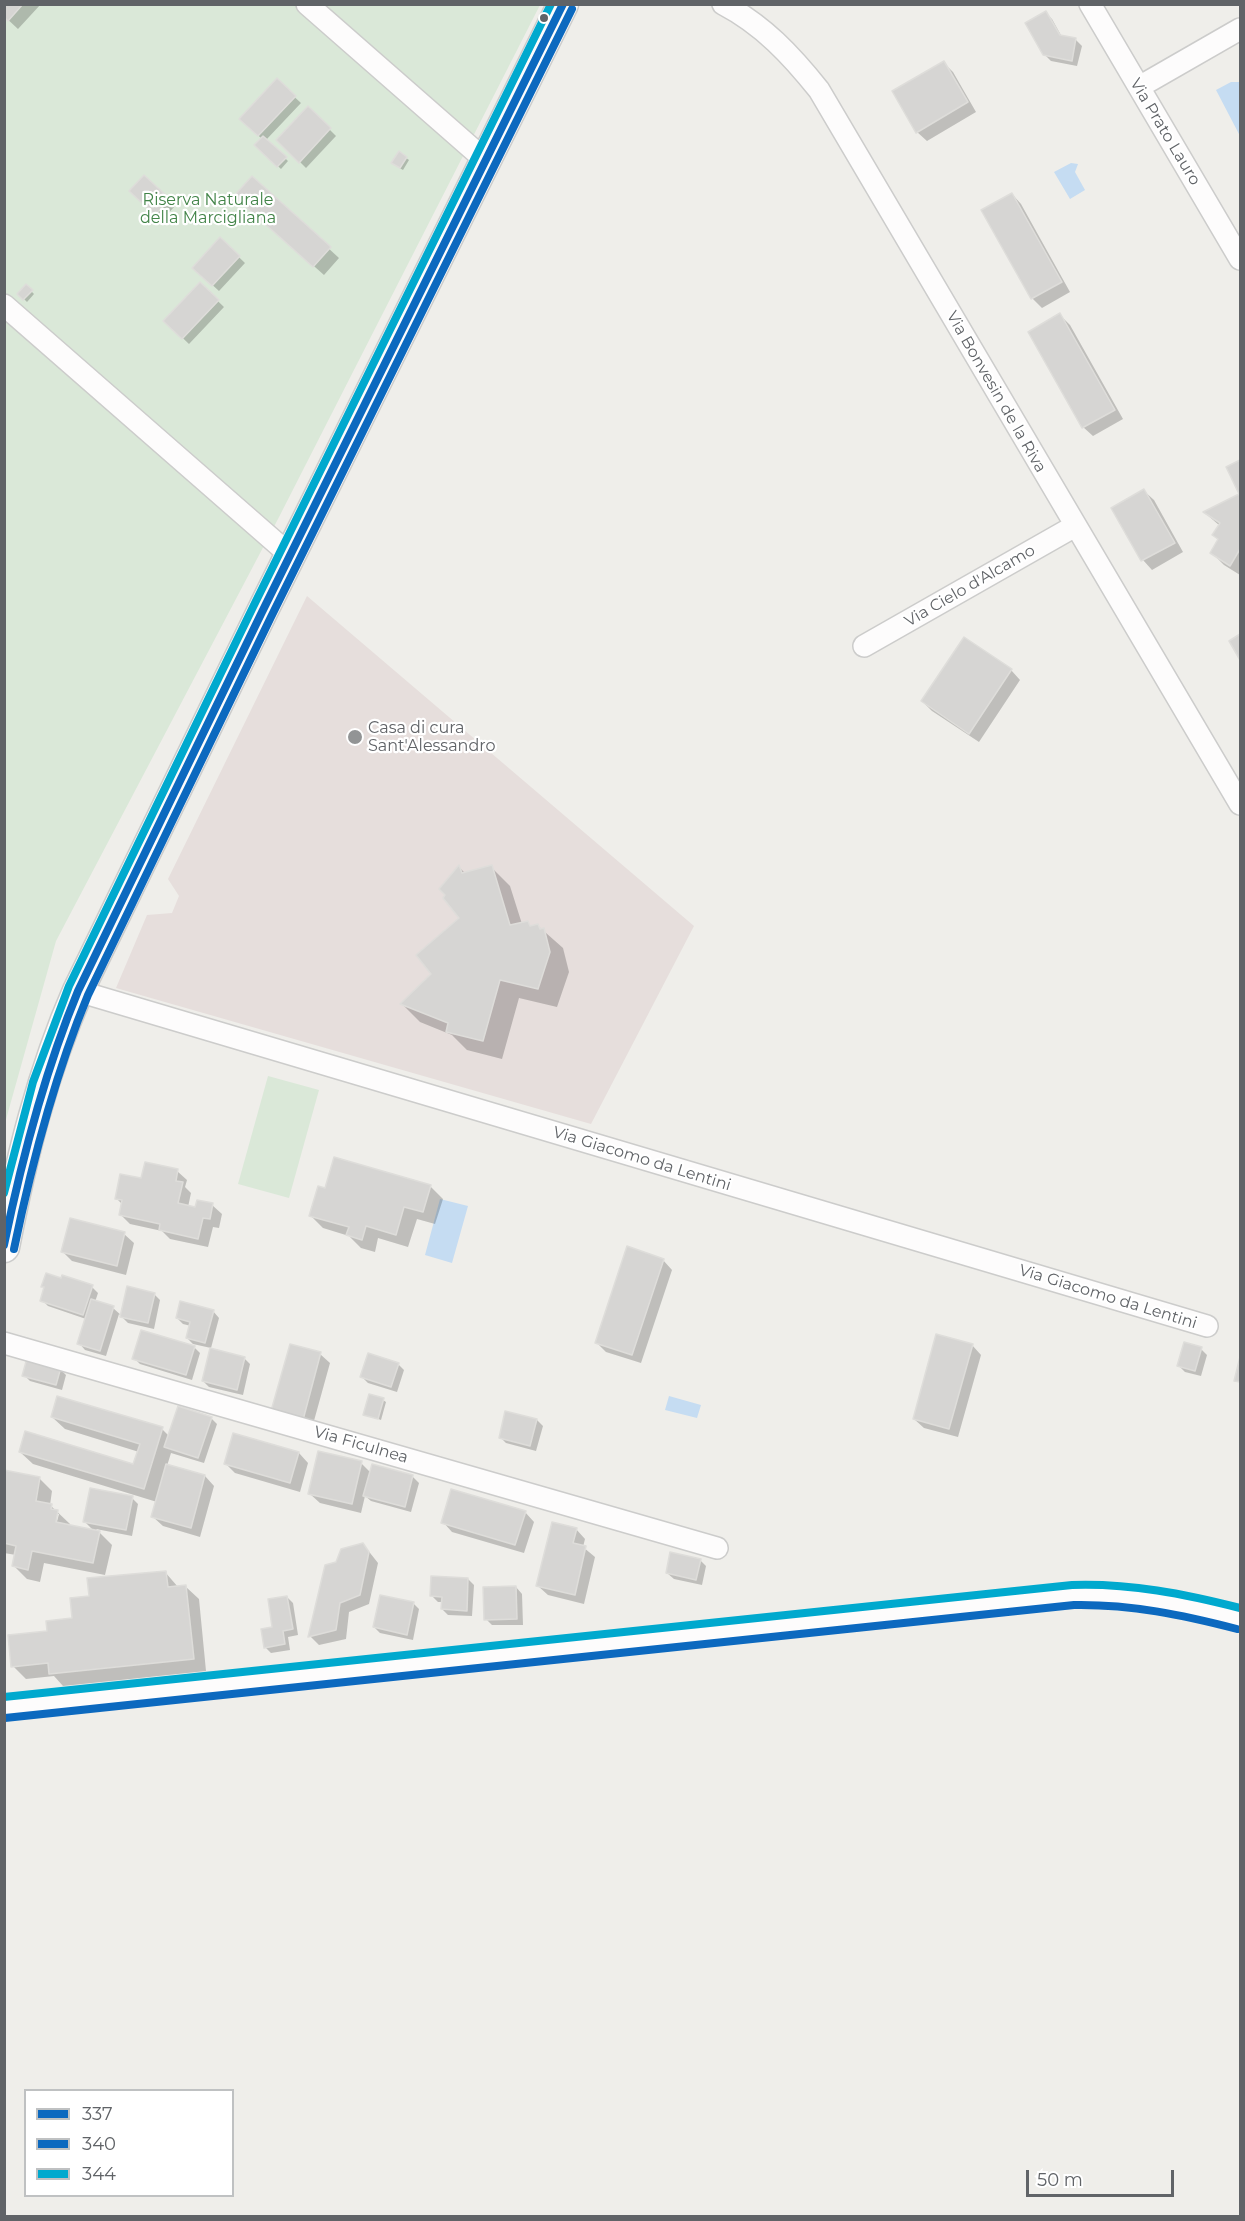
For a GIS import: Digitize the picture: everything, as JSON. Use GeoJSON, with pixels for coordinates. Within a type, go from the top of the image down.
{"type":"FeatureCollection","features":[{"type":"Feature","properties":{"kind":"main road"},"geometry":{"type":"LineString","coordinates":[[4,1247],[19,1172],[38,1099],[56,1044],[78,991],[290,555],[563,4]]}},
{"type":"Feature","properties":{"kind":"street"},"geometry":{"type":"LineString","coordinates":[[307,4],[485,160]]}},
{"type":"Feature","properties":{"kind":"street","name":"Via Bonvesin de la Riva"},"geometry":{"type":"LineString","coordinates":[[723,4],[764,30],[790,54],[819,90],[1240,804]]}},
{"type":"Feature","properties":{"kind":"street","name":"Via Prato Lauro"},"geometry":{"type":"LineString","coordinates":[[1090,4],[1240,259]]}},
{"type":"Feature","properties":{"kind":"street"},"geometry":{"type":"LineString","coordinates":[[1139,87],[1240,29]]}},
{"type":"Feature","properties":{"kind":"street"},"geometry":{"type":"LineString","coordinates":[[4,305],[290,555]]}},
{"type":"Feature","properties":{"kind":"street","name":"Via Cielo d'Alcamo"},"geometry":{"type":"LineString","coordinates":[[864,646],[1075,526]]}},
{"type":"Feature","properties":{"kind":"street","name":"Via Giacomo da Lentini"},"geometry":{"type":"LineString","coordinates":[[78,991],[1207,1326]]}},
{"type":"Feature","properties":{"kind":"street","name":"Via Ficulnea"},"geometry":{"type":"LineString","coordinates":[[4,1343],[717,1548]]}},
{"type":"Feature","properties":{"kind":"street"},"geometry":{"type":"LineString","coordinates":[[4,1708],[1073,1594],[1142,1596],[1176,1602],[1240,1619]]}},
{"type":"Feature","properties":{"kind":"shaded area","name":"Casa di cura Sant'Alessandro"},"geometry":{"type":"Polygon","coordinates":[[[307,596],[694,926],[591,1124],[116,988],[147,915],[172,913],[179,896],[168,879],[307,596]]]}},
{"type":"Feature","properties":{"kind":"green space","name":"Riserva Naturale della Marcigliana"},"geometry":{"type":"Polygon","coordinates":[[[5,5],[540,5],[278,519],[56,941],[5,1123],[5,5]]]}},
{"type":"Feature","properties":{"kind":"green space"},"geometry":{"type":"Polygon","coordinates":[[[268,1076],[319,1090],[289,1198],[238,1184],[268,1076]]]}},
{"type":"Feature","properties":{"kind":"water"},"geometry":{"type":"Polygon","coordinates":[[[1231,82],[1240,82],[1240,136],[1216,90],[1231,82]]]}},
{"type":"Feature","properties":{"kind":"water"},"geometry":{"type":"Polygon","coordinates":[[[1071,163],[1078,164],[1075,172],[1085,190],[1070,199],[1054,172],[1071,163]]]}},
{"type":"Feature","properties":{"kind":"water"},"geometry":{"type":"Polygon","coordinates":[[[440,1199],[468,1206],[452,1263],[425,1255],[440,1199]]]}},
{"type":"Feature","properties":{"kind":"water"},"geometry":{"type":"Polygon","coordinates":[[[669,1396],[701,1405],[697,1418],[665,1410],[669,1396]]]}},
{"type":"Feature","properties":{"kind":"building"},"geometry":{"type":"Polygon","coordinates":[[[4,4],[23,4],[8,21],[4,17],[4,4]]]}},
{"type":"Feature","properties":{"kind":"building"},"geometry":{"type":"Polygon","coordinates":[[[1046,11],[1060,35],[1076,38],[1072,61],[1043,55],[1025,23],[1046,11]]]}},
{"type":"Feature","properties":{"kind":"building"},"geometry":{"type":"Polygon","coordinates":[[[944,61],[968,102],[916,133],[892,91],[944,61]]]}},
{"type":"Feature","properties":{"kind":"building"},"geometry":{"type":"Polygon","coordinates":[[[277,78],[296,96],[258,136],[239,119],[277,78]]]}},
{"type":"Feature","properties":{"kind":"building"},"geometry":{"type":"Polygon","coordinates":[[[308,106],[331,128],[299,163],[276,140],[308,106]]]}},
{"type":"Feature","properties":{"kind":"building"},"geometry":{"type":"Polygon","coordinates":[[[263,136],[287,157],[277,167],[254,145],[263,136]]]}},
{"type":"Feature","properties":{"kind":"building"},"geometry":{"type":"Polygon","coordinates":[[[399,151],[407,157],[400,168],[391,163],[399,151]]]}},
{"type":"Feature","properties":{"kind":"building"},"geometry":{"type":"Polygon","coordinates":[[[144,175],[170,199],[155,215],[129,191],[144,175]]]}},
{"type":"Feature","properties":{"kind":"building"},"geometry":{"type":"Polygon","coordinates":[[[252,176],[331,247],[313,267],[234,196],[252,176]]]}},
{"type":"Feature","properties":{"kind":"building"},"geometry":{"type":"Polygon","coordinates":[[[1012,193],[1062,282],[1031,299],[981,210],[1012,193]]]}},
{"type":"Feature","properties":{"kind":"building"},"geometry":{"type":"Polygon","coordinates":[[[220,237],[240,256],[212,286],[192,268],[220,237]]]}},
{"type":"Feature","properties":{"kind":"building"},"geometry":{"type":"Polygon","coordinates":[[[200,282],[219,300],[182,339],[163,321],[200,282]]]}},
{"type":"Feature","properties":{"kind":"building"},"geometry":{"type":"Polygon","coordinates":[[[26,284],[33,290],[23,300],[17,294],[26,284]]]}},
{"type":"Feature","properties":{"kind":"building"},"geometry":{"type":"Polygon","coordinates":[[[1060,313],[1115,410],[1082,428],[1028,332],[1060,313]]]}},
{"type":"Feature","properties":{"kind":"building"},"geometry":{"type":"Polygon","coordinates":[[[1240,460],[1240,549],[1230,566],[1210,553],[1218,539],[1212,535],[1220,523],[1203,512],[1239,494],[1226,467],[1240,460]]]}},
{"type":"Feature","properties":{"kind":"building"},"geometry":{"type":"Polygon","coordinates":[[[1144,489],[1175,543],[1141,561],[1111,508],[1144,489]]]}},
{"type":"Feature","properties":{"kind":"building"},"geometry":{"type":"Polygon","coordinates":[[[1240,634],[1240,660],[1229,641],[1240,634]]]}},
{"type":"Feature","properties":{"kind":"building"},"geometry":{"type":"Polygon","coordinates":[[[964,637],[1012,669],[969,734],[921,701],[964,637]]]}},
{"type":"Feature","properties":{"kind":"building"},"geometry":{"type":"Polygon","coordinates":[[[459,865],[462,873],[492,865],[510,925],[528,921],[530,926],[538,924],[540,929],[544,928],[550,952],[538,989],[500,980],[483,1041],[446,1032],[448,1023],[400,1004],[431,974],[416,955],[459,918],[443,898],[445,895],[439,889],[459,865]]]}},
{"type":"Feature","properties":{"kind":"building"},"geometry":{"type":"Polygon","coordinates":[[[334,1157],[431,1185],[423,1212],[404,1207],[396,1235],[366,1226],[362,1240],[346,1235],[349,1227],[309,1216],[318,1186],[325,1188],[334,1157]]]}},
{"type":"Feature","properties":{"kind":"building"},"geometry":{"type":"Polygon","coordinates":[[[145,1162],[178,1169],[176,1181],[183,1182],[178,1203],[195,1207],[197,1200],[213,1203],[210,1219],[203,1218],[198,1239],[159,1230],[160,1224],[119,1215],[122,1200],[115,1199],[120,1174],[141,1178],[145,1162]]]}},
{"type":"Feature","properties":{"kind":"building"},"geometry":{"type":"Polygon","coordinates":[[[70,1218],[125,1232],[117,1266],[61,1252],[70,1218]]]}},
{"type":"Feature","properties":{"kind":"building"},"geometry":{"type":"Polygon","coordinates":[[[627,1246],[664,1259],[632,1355],[595,1343],[627,1246]]]}},
{"type":"Feature","properties":{"kind":"building"},"geometry":{"type":"Polygon","coordinates":[[[46,1273],[61,1278],[62,1275],[93,1285],[83,1315],[40,1301],[44,1287],[41,1287],[46,1273]]]}},
{"type":"Feature","properties":{"kind":"building"},"geometry":{"type":"Polygon","coordinates":[[[127,1286],[155,1293],[148,1323],[120,1317],[127,1286]]]}},
{"type":"Feature","properties":{"kind":"building"},"geometry":{"type":"Polygon","coordinates":[[[91,1299],[114,1306],[100,1351],[77,1344],[91,1299]]]}},
{"type":"Feature","properties":{"kind":"building"},"geometry":{"type":"Polygon","coordinates":[[[180,1301],[214,1310],[205,1343],[186,1338],[190,1322],[176,1318],[180,1301]]]}},
{"type":"Feature","properties":{"kind":"building"},"geometry":{"type":"Polygon","coordinates":[[[141,1330],[195,1346],[186,1375],[132,1359],[141,1330]]]}},
{"type":"Feature","properties":{"kind":"building"},"geometry":{"type":"Polygon","coordinates":[[[936,1334],[973,1344],[949,1429],[913,1419],[936,1334]]]}},
{"type":"Feature","properties":{"kind":"building"},"geometry":{"type":"Polygon","coordinates":[[[1184,1342],[1202,1347],[1195,1371],[1177,1366],[1184,1342]]]}},
{"type":"Feature","properties":{"kind":"building"},"geometry":{"type":"Polygon","coordinates":[[[290,1344],[321,1352],[303,1420],[271,1411],[290,1344]]]}},
{"type":"Feature","properties":{"kind":"building"},"geometry":{"type":"Polygon","coordinates":[[[210,1348],[245,1357],[237,1390],[202,1381],[210,1348]]]}},
{"type":"Feature","properties":{"kind":"building"},"geometry":{"type":"Polygon","coordinates":[[[368,1353],[399,1363],[391,1387],[360,1377],[368,1353]]]}},
{"type":"Feature","properties":{"kind":"building"},"geometry":{"type":"Polygon","coordinates":[[[1240,1357],[1240,1382],[1234,1381],[1240,1357]]]}},
{"type":"Feature","properties":{"kind":"building"},"geometry":{"type":"Polygon","coordinates":[[[27,1358],[61,1367],[56,1385],[22,1376],[27,1358]]]}},
{"type":"Feature","properties":{"kind":"building"},"geometry":{"type":"Polygon","coordinates":[[[369,1394],[384,1398],[378,1419],[363,1415],[369,1394]]]}},
{"type":"Feature","properties":{"kind":"building"},"geometry":{"type":"Polygon","coordinates":[[[57,1396],[163,1427],[144,1489],[19,1452],[25,1431],[133,1464],[140,1444],[51,1417],[57,1396]]]}},
{"type":"Feature","properties":{"kind":"building"},"geometry":{"type":"Polygon","coordinates":[[[178,1406],[212,1417],[198,1458],[164,1447],[178,1406]]]}},
{"type":"Feature","properties":{"kind":"building"},"geometry":{"type":"Polygon","coordinates":[[[505,1411],[537,1419],[530,1446],[499,1438],[505,1411]]]}},
{"type":"Feature","properties":{"kind":"building"},"geometry":{"type":"Polygon","coordinates":[[[233,1433],[299,1452],[290,1483],[224,1464],[233,1433]]]}},
{"type":"Feature","properties":{"kind":"building"},"geometry":{"type":"Polygon","coordinates":[[[318,1451],[362,1461],[352,1504],[308,1494],[318,1451]]]}},
{"type":"Feature","properties":{"kind":"building"},"geometry":{"type":"Polygon","coordinates":[[[166,1464],[205,1475],[191,1528],[151,1517],[166,1464]]]}},
{"type":"Feature","properties":{"kind":"building"},"geometry":{"type":"Polygon","coordinates":[[[372,1464],[413,1475],[405,1507],[363,1496],[372,1464]]]}},
{"type":"Feature","properties":{"kind":"building"},"geometry":{"type":"Polygon","coordinates":[[[4,1470],[40,1477],[36,1501],[52,1504],[51,1509],[58,1510],[56,1522],[100,1531],[93,1563],[32,1551],[28,1570],[12,1566],[16,1546],[4,1543],[4,1470]]]}},
{"type":"Feature","properties":{"kind":"building"},"geometry":{"type":"Polygon","coordinates":[[[90,1488],[133,1496],[126,1530],[83,1522],[90,1488]]]}},
{"type":"Feature","properties":{"kind":"building"},"geometry":{"type":"Polygon","coordinates":[[[451,1489],[526,1511],[515,1545],[441,1523],[451,1489]]]}},
{"type":"Feature","properties":{"kind":"building"},"geometry":{"type":"Polygon","coordinates":[[[552,1522],[577,1528],[573,1543],[586,1546],[575,1595],[536,1586],[552,1522]]]}},
{"type":"Feature","properties":{"kind":"building"},"geometry":{"type":"Polygon","coordinates":[[[363,1543],[369,1552],[360,1595],[340,1603],[336,1630],[308,1637],[325,1565],[336,1562],[341,1549],[363,1543]]]}},
{"type":"Feature","properties":{"kind":"building"},"geometry":{"type":"Polygon","coordinates":[[[670,1552],[701,1559],[696,1580],[666,1573],[670,1552]]]}},
{"type":"Feature","properties":{"kind":"building"},"geometry":{"type":"Polygon","coordinates":[[[166,1571],[168,1587],[186,1585],[194,1659],[49,1674],[48,1663],[11,1667],[8,1635],[47,1631],[46,1621],[72,1618],[70,1598],[89,1596],[87,1578],[166,1571]]]}},
{"type":"Feature","properties":{"kind":"building"},"geometry":{"type":"Polygon","coordinates":[[[431,1576],[468,1578],[467,1611],[441,1609],[442,1597],[430,1596],[431,1576]]]}},
{"type":"Feature","properties":{"kind":"building"},"geometry":{"type":"Polygon","coordinates":[[[516,1586],[517,1619],[484,1620],[483,1587],[516,1586]]]}},
{"type":"Feature","properties":{"kind":"building"},"geometry":{"type":"Polygon","coordinates":[[[380,1595],[414,1602],[407,1635],[373,1627],[380,1595]]]}},
{"type":"Feature","properties":{"kind":"building"},"geometry":{"type":"Polygon","coordinates":[[[287,1596],[293,1629],[283,1631],[285,1644],[264,1648],[261,1629],[272,1627],[268,1599],[287,1596]]]}},
{"type":"Feature","properties":{"kind":"transit line","name":"344"},"geometry":{"type":"LineString","coordinates":[[4,1193],[33,1082],[69,986],[253,607],[551,4]]}},
{"type":"Feature","properties":{"kind":"transit line","name":"337"},"geometry":{"type":"LineString","coordinates":[[4,1245],[35,1116],[78,991],[262,612],[563,4]]}},
{"type":"Feature","properties":{"kind":"transit line","name":"340"},"geometry":{"type":"LineString","coordinates":[[14,1249],[45,1120],[88,995],[271,617],[572,9]]}},
{"type":"Feature","properties":{"kind":"transit line","name":"344"},"geometry":{"type":"LineString","coordinates":[[4,1697],[1072,1585],[1115,1586],[1157,1591],[1240,1608]]}},
{"type":"Feature","properties":{"kind":"transit line","name":"340"},"geometry":{"type":"LineString","coordinates":[[5,1718],[1074,1605],[1116,1606],[1156,1611],[1237,1629]]}},
{"type":"Feature","properties":{"kind":"place","name":"Casa di cura Sant'Alessandro"},"geometry":{"type":"Point","coordinates":[355,737]}}]}
